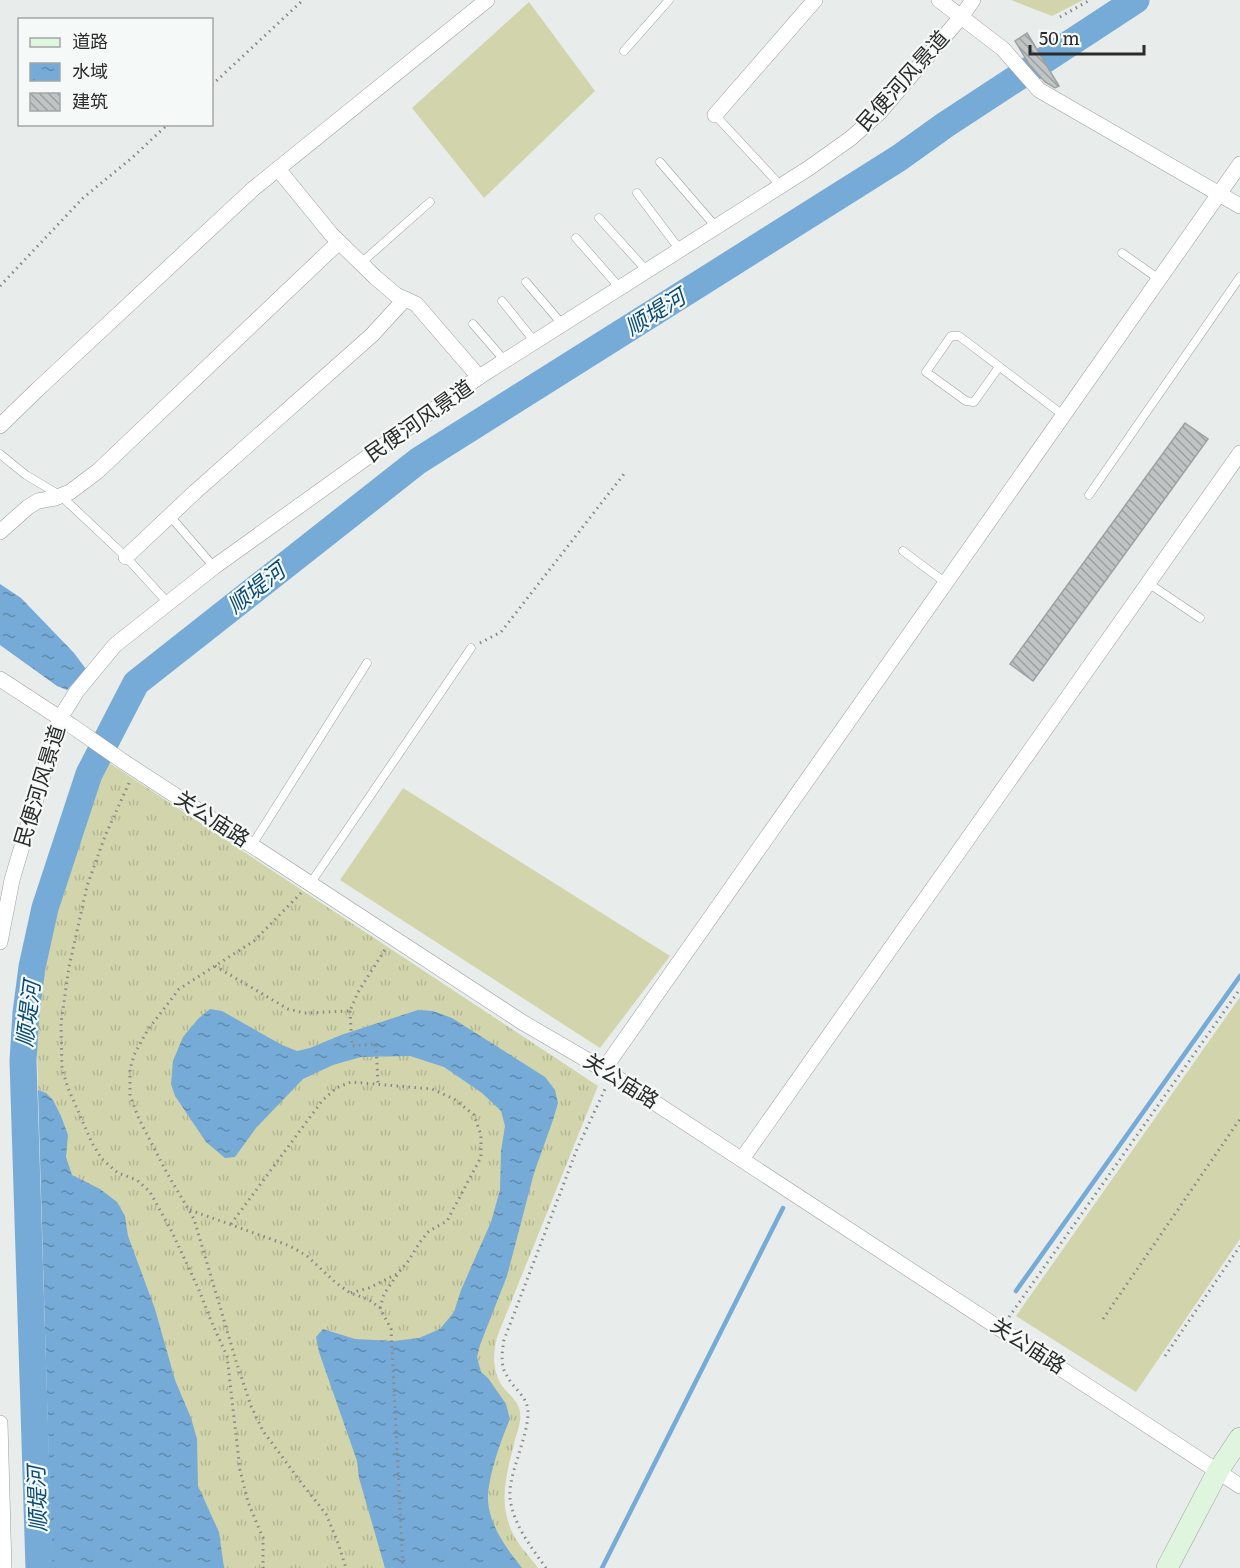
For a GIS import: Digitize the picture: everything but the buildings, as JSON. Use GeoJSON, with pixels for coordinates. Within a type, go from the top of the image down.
{"type":"FeatureCollection","features":[{"type":"Feature","properties":{"kind":"street"},"geometry":{"type":"LineString","coordinates":[[0,426],[253,189],[487,0]]}},
{"type":"Feature","properties":{"kind":"street"},"geometry":{"type":"LineString","coordinates":[[715,115],[815,0]]}},
{"type":"Feature","properties":{"kind":"street"},"geometry":{"type":"LineString","coordinates":[[939,0],[1003,49],[1039,90],[1240,206]]}},
{"type":"Feature","properties":{"kind":"street","name":"民便河风景道"},"geometry":{"type":"LineString","coordinates":[[0,942],[12,880],[77,691],[115,645],[213,567],[479,377],[781,186],[851,138],[879,113],[973,0]]}},
{"type":"Feature","properties":{"kind":"street"},"geometry":{"type":"LineString","coordinates":[[608,1072],[946,583],[1240,164]]}},
{"type":"Feature","properties":{"kind":"street"},"geometry":{"type":"LineString","coordinates":[[278,169],[339,242],[396,295],[416,304],[479,377]]}},
{"type":"Feature","properties":{"kind":"street"},"geometry":{"type":"LineString","coordinates":[[0,532],[28,507],[38,501],[70,492],[98,471],[339,242]]}},
{"type":"Feature","properties":{"kind":"street"},"geometry":{"type":"LineString","coordinates":[[126,557],[195,492],[372,335],[405,299]]}},
{"type":"Feature","properties":{"kind":"street"},"geometry":{"type":"LineString","coordinates":[[742,1159],[1240,453]]}},
{"type":"Feature","properties":{"kind":"street","name":"关公庙路"},"geometry":{"type":"LineString","coordinates":[[0,679],[135,770],[522,1022],[608,1072],[1240,1486]]}},
{"type":"Feature","properties":{"kind":"street"},"geometry":{"type":"LineString","coordinates":[[0,1423],[3,1567]]}},
{"type":"Feature","properties":{"kind":"street"},"geometry":{"type":"LineString","coordinates":[[1167,1568],[1218,1471],[1240,1438]]}},
{"type":"Feature","properties":{"kind":"lane"},"geometry":{"type":"LineString","coordinates":[[624,51],[669,0]]}},
{"type":"Feature","properties":{"kind":"lane"},"geometry":{"type":"LineString","coordinates":[[715,115],[781,186]]}},
{"type":"Feature","properties":{"kind":"lane"},"geometry":{"type":"LineString","coordinates":[[660,162],[716,227]]}},
{"type":"Feature","properties":{"kind":"lane"},"geometry":{"type":"LineString","coordinates":[[637,193],[680,250]]}},
{"type":"Feature","properties":{"kind":"lane"},"geometry":{"type":"LineString","coordinates":[[361,264],[430,202]]}},
{"type":"Feature","properties":{"kind":"lane"},"geometry":{"type":"LineString","coordinates":[[599,218],[647,271]]}},
{"type":"Feature","properties":{"kind":"lane"},"geometry":{"type":"LineString","coordinates":[[576,238],[620,288]]}},
{"type":"Feature","properties":{"kind":"lane"},"geometry":{"type":"LineString","coordinates":[[1122,253],[1159,279]]}},
{"type":"Feature","properties":{"kind":"lane"},"geometry":{"type":"LineString","coordinates":[[1089,495],[1240,277]]}},
{"type":"Feature","properties":{"kind":"lane"},"geometry":{"type":"LineString","coordinates":[[526,282],[563,324]]}},
{"type":"Feature","properties":{"kind":"lane"},"geometry":{"type":"LineString","coordinates":[[502,301],[535,342]]}},
{"type":"Feature","properties":{"kind":"lane"},"geometry":{"type":"LineString","coordinates":[[472,324],[505,361]]}},
{"type":"Feature","properties":{"kind":"lane"},"geometry":{"type":"LineString","coordinates":[[999,367],[974,402],[966,401],[926,372],[951,336],[958,336],[1063,415]]}},
{"type":"Feature","properties":{"kind":"lane"},"geometry":{"type":"LineString","coordinates":[[0,454],[26,475],[61,496],[126,557],[168,603]]}},
{"type":"Feature","properties":{"kind":"lane"},"geometry":{"type":"LineString","coordinates":[[170,516],[213,567]]}},
{"type":"Feature","properties":{"kind":"lane"},"geometry":{"type":"LineString","coordinates":[[903,551],[946,583]]}},
{"type":"Feature","properties":{"kind":"lane"},"geometry":{"type":"LineString","coordinates":[[1148,583],[1200,618]]}},
{"type":"Feature","properties":{"kind":"lane"},"geometry":{"type":"LineString","coordinates":[[310,884],[471,648]]}},
{"type":"Feature","properties":{"kind":"lane"},"geometry":{"type":"LineString","coordinates":[[252,845],[367,663]]}},
{"type":"Feature","properties":{"kind":"path"},"geometry":{"type":"LineString","coordinates":[[213,84],[303,0]]}},
{"type":"Feature","properties":{"kind":"path"},"geometry":{"type":"LineString","coordinates":[[1060,17],[1090,0]]}},
{"type":"Feature","properties":{"kind":"path"},"geometry":{"type":"LineString","coordinates":[[0,286],[83,198],[133,157],[166,126]]}},
{"type":"Feature","properties":{"kind":"path"},"geometry":{"type":"LineString","coordinates":[[471,648],[501,632],[624,474]]}},
{"type":"Feature","properties":{"kind":"path"},"geometry":{"type":"LineString","coordinates":[[135,770],[105,836],[87,886],[69,967],[61,1023],[62,1069],[92,1143],[102,1159],[118,1173],[137,1180],[150,1192],[172,1232],[228,1356],[240,1470],[248,1502],[262,1538],[263,1568]]}},
{"type":"Feature","properties":{"kind":"path"},"geometry":{"type":"LineString","coordinates":[[310,884],[254,941],[179,989],[147,1031],[134,1055],[130,1069],[130,1096],[139,1119],[167,1173],[194,1219],[251,1406],[264,1431],[326,1514],[345,1568]]}},
{"type":"Feature","properties":{"kind":"path"},"geometry":{"type":"LineString","coordinates":[[378,1084],[376,1044],[352,1046],[350,1011],[358,992],[393,938]]}},
{"type":"Feature","properties":{"kind":"path"},"geometry":{"type":"LineString","coordinates":[[215,966],[288,1009],[304,1013],[350,1011]]}},
{"type":"Feature","properties":{"kind":"path"},"geometry":{"type":"LineString","coordinates":[[1001,1329],[1240,989]]}},
{"type":"Feature","properties":{"kind":"path"},"geometry":{"type":"LineString","coordinates":[[546,1568],[516,1521],[510,1497],[512,1474],[526,1426],[528,1409],[521,1394],[506,1375],[502,1357],[504,1340],[608,1072]]}},
{"type":"Feature","properties":{"kind":"path"},"geometry":{"type":"LineString","coordinates":[[231,1224],[322,1101],[336,1088],[351,1082],[432,1089],[454,1099],[474,1115],[481,1135],[481,1156],[447,1221],[429,1231],[420,1242],[384,1294],[381,1308]]}},
{"type":"Feature","properties":{"kind":"path"},"geometry":{"type":"LineString","coordinates":[[1103,1319],[1240,1119]]}},
{"type":"Feature","properties":{"kind":"path"},"geometry":{"type":"LineString","coordinates":[[189,1210],[290,1246],[306,1256],[350,1293],[368,1299],[381,1308],[391,1329],[403,1568]]}},
{"type":"Feature","properties":{"kind":"path"},"geometry":{"type":"LineString","coordinates":[[1165,1356],[1240,1246]]}},
{"type":"Feature","properties":{"kind":"path"},"geometry":{"type":"LineString","coordinates":[[350,1293],[369,1288],[397,1274]]}},
{"type":"Feature","properties":{"kind":"green space"},"geometry":{"type":"Polygon","coordinates":[[[1011,0],[1083,0],[1052,16],[1011,0]]]}},
{"type":"Feature","properties":{"kind":"green space"},"geometry":{"type":"Polygon","coordinates":[[[529,2],[595,91],[484,198],[412,108],[529,2]]]}},
{"type":"Feature","properties":{"kind":"green space"},"geometry":{"type":"Polygon","coordinates":[[[108,762],[598,1086],[497,1337],[495,1350],[494,1362],[499,1380],[517,1404],[520,1416],[506,1478],[505,1500],[508,1523],[521,1547],[538,1568],[54,1568],[36,1024],[44,970],[57,910],[83,818],[98,778],[108,762]]]}},
{"type":"Feature","properties":{"kind":"green space"},"geometry":{"type":"Polygon","coordinates":[[[403,788],[670,956],[600,1048],[340,880],[403,788]]]}},
{"type":"Feature","properties":{"kind":"green space"},"geometry":{"type":"Polygon","coordinates":[[[1240,997],[1240,1239],[1136,1392],[1016,1316],[1240,997]]]}},
{"type":"Feature","properties":{"kind":"water"},"geometry":{"type":"Polygon","coordinates":[[[0,584],[21,598],[74,653],[86,669],[67,690],[57,686],[0,645],[0,584]]]}},
{"type":"Feature","properties":{"kind":"water"},"geometry":{"type":"Polygon","coordinates":[[[210,1009],[222,1011],[297,1051],[418,1010],[433,1011],[452,1018],[545,1077],[555,1090],[558,1103],[534,1173],[507,1276],[477,1357],[481,1372],[488,1378],[506,1404],[510,1419],[492,1471],[488,1492],[489,1511],[500,1537],[522,1568],[385,1568],[359,1478],[357,1461],[319,1352],[316,1337],[323,1329],[355,1339],[394,1341],[419,1338],[440,1329],[454,1312],[461,1290],[491,1222],[500,1190],[501,1151],[505,1126],[501,1111],[482,1093],[444,1067],[410,1056],[361,1057],[333,1065],[303,1079],[256,1128],[235,1157],[225,1158],[206,1142],[175,1096],[171,1084],[173,1061],[183,1037],[210,1009]]]}},
{"type":"Feature","properties":{"kind":"water"},"geometry":{"type":"Polygon","coordinates":[[[38,1090],[46,1093],[53,1100],[61,1116],[68,1135],[66,1157],[72,1175],[100,1189],[117,1202],[125,1216],[128,1236],[155,1309],[175,1380],[197,1439],[198,1486],[219,1532],[224,1568],[52,1568],[38,1090]]]}},
{"type":"Feature","properties":{"kind":"waterway","name":"顺堤河"},"geometry":{"type":"LineString","coordinates":[[39,1568],[23,1061],[26,1013],[32,967],[45,908],[89,774],[136,683],[418,461],[899,158],[945,125],[1136,0]]}},
{"type":"Feature","properties":{"kind":"waterway"},"geometry":{"type":"LineString","coordinates":[[1016,1291],[1240,976]]}},
{"type":"Feature","properties":{"kind":"waterway"},"geometry":{"type":"LineString","coordinates":[[602,1568],[783,1208]]}}]}
